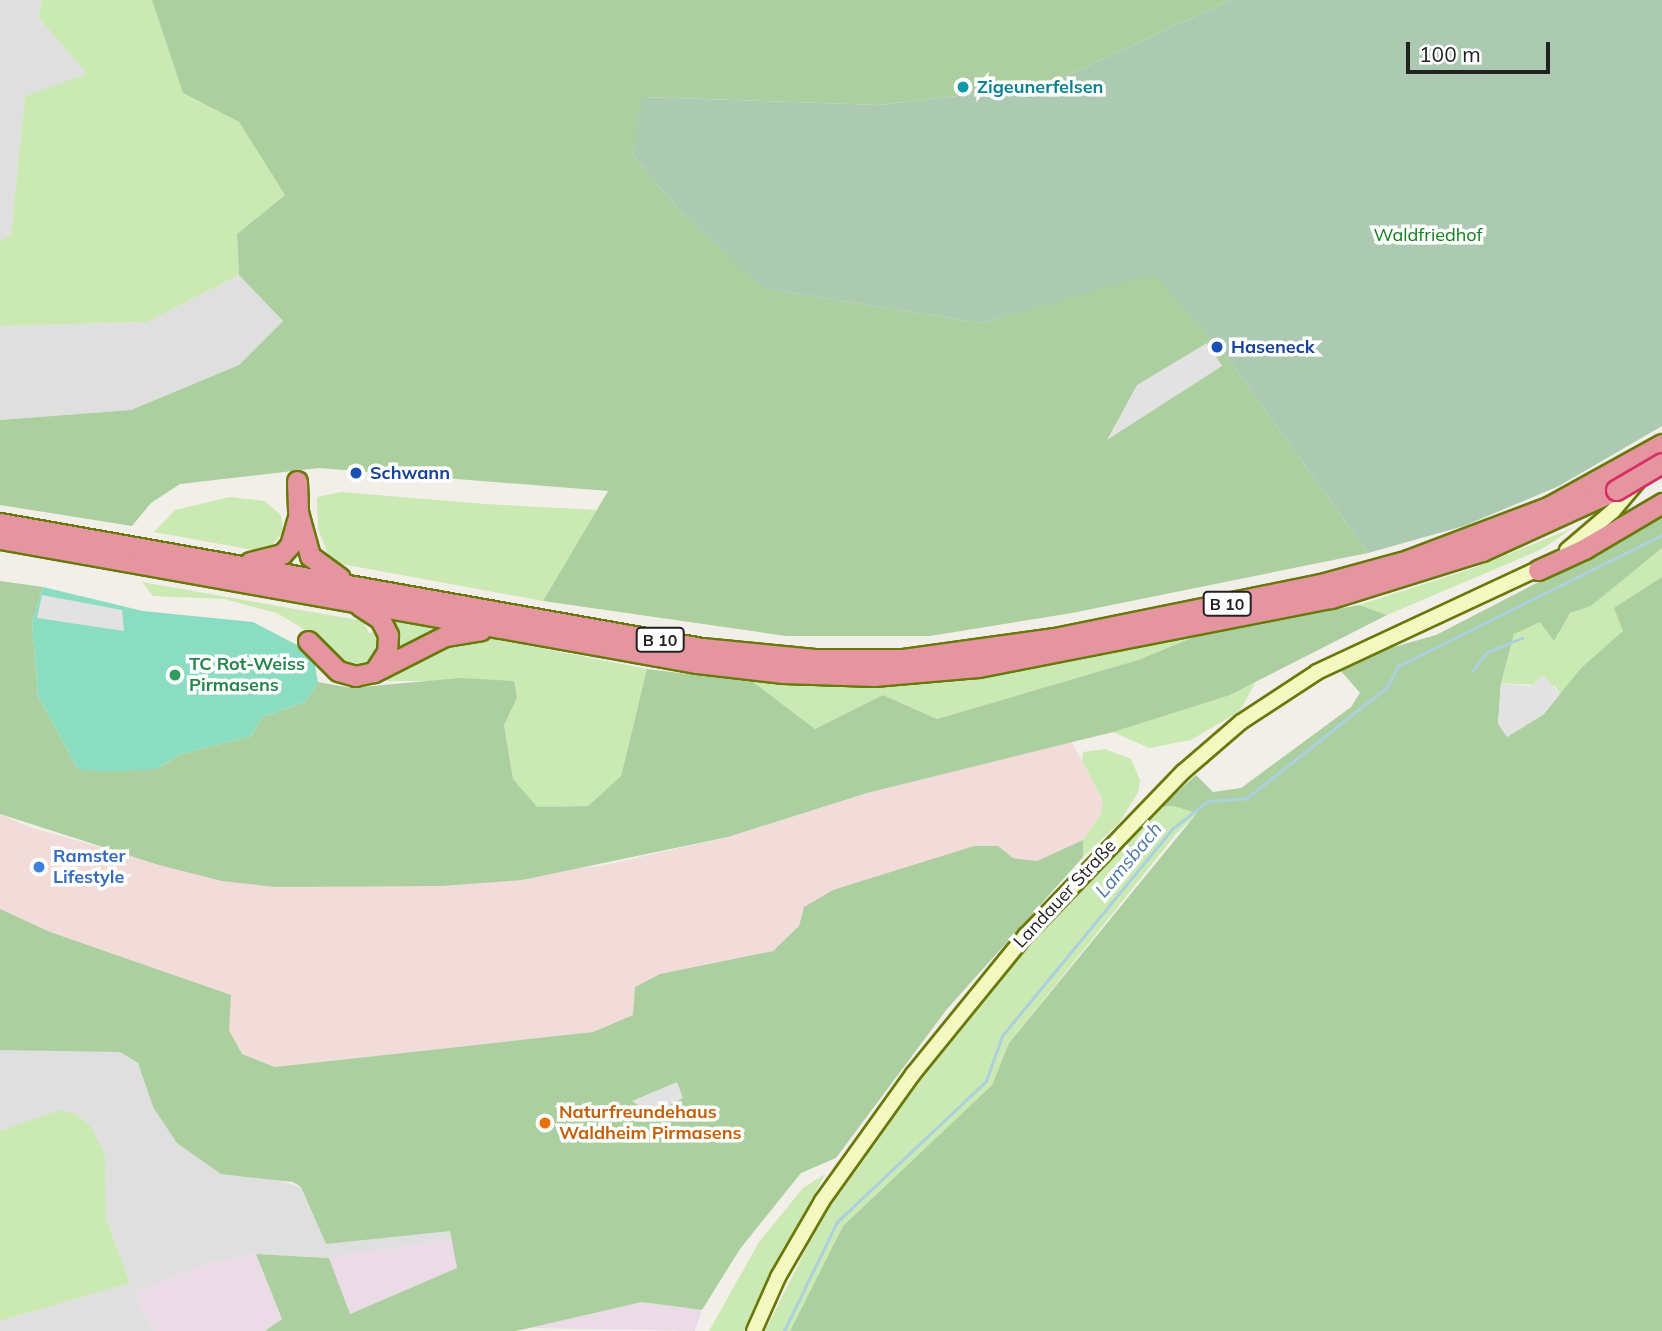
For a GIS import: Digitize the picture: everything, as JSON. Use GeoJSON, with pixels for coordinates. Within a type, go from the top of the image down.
{"type":"FeatureCollection","features":[{"type":"Feature","properties":{"kind":"highway","name":"B 10"},"geometry":{"type":"LineString","coordinates":[[0,539],[94,548],[158,559],[338,599],[740,669],[847,676],[943,671],[1331,598],[1482,551],[1616,491],[1658,453]]}},
{"type":"Feature","properties":{"kind":"highway","name":"B 10"},"geometry":{"type":"LineString","coordinates":[[158,559],[227,563],[741,653],[825,660],[938,656],[1221,605],[1408,560],[1550,506],[1658,453]]}},
{"type":"Feature","properties":{"kind":"highway"},"geometry":{"type":"LineString","coordinates":[[297,481],[298,512],[305,544],[316,563],[360,586]]}},
{"type":"Feature","properties":{"kind":"highway"},"geometry":{"type":"LineString","coordinates":[[1538,570],[1595,543],[1662,503]]}},
{"type":"Feature","properties":{"kind":"highway"},"geometry":{"type":"LineString","coordinates":[[227,563],[267,561],[282,554],[290,545],[298,512]]}},
{"type":"Feature","properties":{"kind":"highway","name":"B 10"},"geometry":{"type":"LineString","coordinates":[[0,523],[94,548]]}},
{"type":"Feature","properties":{"kind":"highway"},"geometry":{"type":"LineString","coordinates":[[338,599],[371,611],[385,627],[387,652],[374,672]]}},
{"type":"Feature","properties":{"kind":"highway"},"geometry":{"type":"LineString","coordinates":[[308,641],[345,675],[374,672],[445,636],[476,629],[517,631]]}},
{"type":"Feature","properties":{"kind":"main road","name":"Landauer Straße"},"geometry":{"type":"LineString","coordinates":[[754,1331],[778,1277],[822,1201],[913,1073],[1026,935],[1171,783],[1241,722],[1286,690],[1350,654],[1538,570],[1598,526],[1658,453]]}},
{"type":"Feature","properties":{"kind":"shaded area"},"geometry":{"type":"Polygon","coordinates":[[[0,0],[42,0],[38,17],[88,75],[25,96],[11,235],[0,241],[0,0]]]}},
{"type":"Feature","properties":{"kind":"shaded area"},"geometry":{"type":"Polygon","coordinates":[[[239,275],[283,321],[239,365],[131,410],[0,420],[0,326],[147,322],[239,275]]]}},
{"type":"Feature","properties":{"kind":"shaded area"},"geometry":{"type":"Polygon","coordinates":[[[1207,343],[1222,366],[1107,440],[1137,385],[1207,343]]]}},
{"type":"Feature","properties":{"kind":"shaded area"},"geometry":{"type":"Polygon","coordinates":[[[42,595],[122,610],[124,631],[37,618],[42,595]]]}},
{"type":"Feature","properties":{"kind":"shaded area"},"geometry":{"type":"Polygon","coordinates":[[[1543,675],[1560,694],[1543,715],[1507,737],[1498,724],[1501,683],[1531,686],[1543,675]]]}},
{"type":"Feature","properties":{"kind":"shaded area"},"geometry":{"type":"Polygon","coordinates":[[[1071,741],[1103,801],[1100,815],[1083,840],[1037,861],[1013,858],[998,846],[833,890],[804,907],[799,926],[773,951],[660,974],[633,1015],[593,1032],[275,1067],[242,1054],[229,1030],[0,909],[0,814],[29,827],[222,881],[596,867],[728,837],[867,793],[1071,741]]]}},
{"type":"Feature","properties":{"kind":"shaded area"},"geometry":{"type":"Polygon","coordinates":[[[0,1050],[120,1052],[138,1063],[153,1107],[269,1178],[301,1187],[326,1244],[450,1230],[452,1239],[329,1258],[256,1254],[207,1264],[135,1293],[154,1331],[0,1331],[0,1321],[130,1283],[106,1218],[105,1155],[60,1111],[0,1131],[0,1050]]]}},
{"type":"Feature","properties":{"kind":"shaded area"},"geometry":{"type":"Polygon","coordinates":[[[677,1082],[683,1098],[639,1121],[638,1105],[632,1101],[677,1082]]]}},
{"type":"Feature","properties":{"kind":"shaded area"},"geometry":{"type":"Polygon","coordinates":[[[452,1239],[458,1268],[349,1314],[329,1258],[452,1239]]]}},
{"type":"Feature","properties":{"kind":"shaded area"},"geometry":{"type":"Polygon","coordinates":[[[256,1254],[282,1319],[277,1324],[265,1331],[154,1331],[135,1293],[207,1264],[256,1254]]]}},
{"type":"Feature","properties":{"kind":"shaded area"},"geometry":{"type":"Polygon","coordinates":[[[642,1302],[702,1310],[695,1331],[528,1328],[642,1302]]]}},
{"type":"Feature","properties":{"kind":"green space"},"geometry":{"type":"Polygon","coordinates":[[[42,0],[152,0],[183,93],[239,122],[285,195],[237,234],[239,275],[147,322],[0,326],[0,241],[11,235],[25,96],[87,74],[38,17],[42,0]]]}},
{"type":"Feature","properties":{"kind":"green space"},"geometry":{"type":"Polygon","coordinates":[[[152,0],[1231,0],[1044,86],[879,105],[643,97],[633,155],[679,210],[765,288],[981,323],[1154,272],[1230,361],[1368,553],[1072,613],[930,636],[786,636],[543,601],[608,491],[319,468],[180,484],[151,503],[132,526],[0,505],[0,420],[131,410],[239,365],[283,321],[239,275],[237,234],[285,195],[239,122],[183,93],[152,0]]]}},
{"type":"Feature","properties":{"kind":"green space","name":"Waldfriedhof"},"geometry":{"type":"Polygon","coordinates":[[[1231,0],[1662,0],[1662,426],[1559,486],[1464,526],[1368,553],[1230,361],[1154,273],[981,323],[764,288],[679,210],[633,155],[642,97],[879,105],[1044,86],[1231,0]]]}},
{"type":"Feature","properties":{"kind":"green space"},"geometry":{"type":"Polygon","coordinates":[[[341,492],[597,510],[543,601],[331,562],[318,529],[317,497],[341,492]]]}},
{"type":"Feature","properties":{"kind":"green space"},"geometry":{"type":"Polygon","coordinates":[[[230,497],[265,501],[281,515],[283,532],[272,545],[259,551],[154,532],[175,510],[230,497]]]}},
{"type":"Feature","properties":{"kind":"green space"},"geometry":{"type":"Polygon","coordinates":[[[1662,518],[1662,548],[1591,606],[1570,613],[1554,641],[1540,622],[1514,634],[1501,683],[1498,724],[1543,715],[1581,668],[1623,631],[1614,608],[1662,577],[1662,1331],[790,1331],[843,1226],[992,1085],[1009,1043],[1197,813],[1173,806],[1161,807],[1196,775],[1213,792],[1241,788],[1351,707],[1360,693],[1341,671],[1359,657],[1436,635],[1662,518]]]}},
{"type":"Feature","properties":{"kind":"green space"},"geometry":{"type":"Polygon","coordinates":[[[1573,528],[1540,550],[1387,615],[1359,605],[1474,568],[1573,528]]]}},
{"type":"Feature","properties":{"kind":"green space"},"geometry":{"type":"Polygon","coordinates":[[[1662,548],[1662,577],[1640,593],[1624,631],[1581,668],[1560,694],[1555,686],[1501,683],[1514,634],[1540,621],[1554,641],[1570,613],[1591,606],[1662,548]]]}},
{"type":"Feature","properties":{"kind":"green space"},"geometry":{"type":"Polygon","coordinates":[[[0,581],[43,587],[32,622],[38,696],[78,769],[156,769],[181,754],[251,736],[262,717],[305,702],[318,682],[351,688],[460,678],[514,681],[517,698],[504,725],[513,779],[537,807],[588,806],[621,776],[647,669],[753,682],[815,729],[883,695],[937,719],[1138,660],[1199,635],[1359,605],[1387,615],[1230,695],[1113,732],[867,793],[728,837],[522,880],[441,886],[275,887],[222,881],[159,865],[0,814],[0,581]]]}},
{"type":"Feature","properties":{"kind":"green space"},"geometry":{"type":"Polygon","coordinates":[[[142,582],[363,621],[369,633],[379,631],[381,650],[370,663],[353,667],[339,661],[312,634],[277,613],[224,599],[153,596],[142,582]]]}},
{"type":"Feature","properties":{"kind":"green space","name":"TC Rot-Weiss Pirmasens"},"geometry":{"type":"Polygon","coordinates":[[[43,587],[143,611],[253,622],[299,646],[314,661],[318,682],[305,702],[262,717],[251,736],[181,754],[156,769],[108,772],[78,769],[38,696],[32,622],[43,587]]]}},
{"type":"Feature","properties":{"kind":"green space"},"geometry":{"type":"Polygon","coordinates":[[[387,618],[449,628],[395,655],[387,618]]]}},
{"type":"Feature","properties":{"kind":"green space"},"geometry":{"type":"Polygon","coordinates":[[[1199,635],[1138,660],[937,719],[883,695],[815,729],[753,682],[864,688],[971,680],[1199,635]]]}},
{"type":"Feature","properties":{"kind":"green space"},"geometry":{"type":"Polygon","coordinates":[[[460,639],[494,639],[647,669],[621,776],[588,806],[536,807],[513,779],[504,725],[517,698],[513,681],[386,681],[394,669],[460,639]]]}},
{"type":"Feature","properties":{"kind":"green space"},"geometry":{"type":"Polygon","coordinates":[[[1255,683],[1240,711],[1191,740],[1149,748],[1113,732],[1255,683]]]}},
{"type":"Feature","properties":{"kind":"green space"},"geometry":{"type":"Polygon","coordinates":[[[1105,749],[1131,759],[1140,780],[1138,793],[1118,824],[1083,857],[1083,840],[1100,815],[1103,801],[1082,761],[1083,752],[1105,749]]]}},
{"type":"Feature","properties":{"kind":"green space"},"geometry":{"type":"Polygon","coordinates":[[[1173,806],[1198,813],[1176,834],[1009,1043],[992,1085],[843,1226],[790,1331],[765,1331],[821,1219],[945,1042],[1071,897],[1161,807],[1173,806]]]}},
{"type":"Feature","properties":{"kind":"green space"},"geometry":{"type":"Polygon","coordinates":[[[1083,840],[1083,857],[947,1009],[836,1158],[801,1173],[740,1249],[702,1310],[642,1302],[516,1331],[265,1331],[282,1319],[256,1254],[329,1258],[350,1314],[457,1268],[450,1231],[326,1244],[301,1187],[293,1182],[221,1174],[177,1143],[153,1107],[138,1063],[120,1052],[0,1050],[0,909],[50,932],[231,995],[229,1030],[242,1054],[275,1067],[593,1032],[633,1015],[635,987],[660,974],[773,951],[799,926],[804,907],[833,890],[974,846],[998,846],[1013,858],[1037,861],[1083,840]]]}},
{"type":"Feature","properties":{"kind":"green space"},"geometry":{"type":"Polygon","coordinates":[[[60,1110],[76,1114],[91,1127],[105,1155],[106,1218],[130,1283],[0,1321],[0,1131],[60,1110]]]}},
{"type":"Feature","properties":{"kind":"green space"},"geometry":{"type":"Polygon","coordinates":[[[825,1174],[744,1331],[709,1331],[759,1242],[803,1188],[825,1174]]]}},
{"type":"Feature","properties":{"kind":"waterway","name":"Lamsbach"},"geometry":{"type":"LineString","coordinates":[[784,1331],[837,1222],[986,1081],[1002,1036],[1172,829],[1208,801],[1247,798],[1387,687],[1398,666],[1662,535]]}},
{"type":"Feature","properties":{"kind":"waterway"},"geometry":{"type":"LineString","coordinates":[[1473,670],[1487,652],[1522,638]]}},
{"type":"Feature","properties":{"kind":"place","name":"Zigeunerfelsen"},"geometry":{"type":"Point","coordinates":[963,87]}},
{"type":"Feature","properties":{"kind":"place","name":"Haseneck"},"geometry":{"type":"Point","coordinates":[1217,347]}},
{"type":"Feature","properties":{"kind":"place","name":"Schwann"},"geometry":{"type":"Point","coordinates":[356,473]}},
{"type":"Feature","properties":{"kind":"place","name":"TC Rot-Weiss Pirmasens"},"geometry":{"type":"Point","coordinates":[175,675]}},
{"type":"Feature","properties":{"kind":"place","name":"Ramster Lifestyle"},"geometry":{"type":"Point","coordinates":[39,867]}},
{"type":"Feature","properties":{"kind":"place","name":"Naturfreundehaus Waldheim Pirmasens"},"geometry":{"type":"Point","coordinates":[545,1123]}}]}
